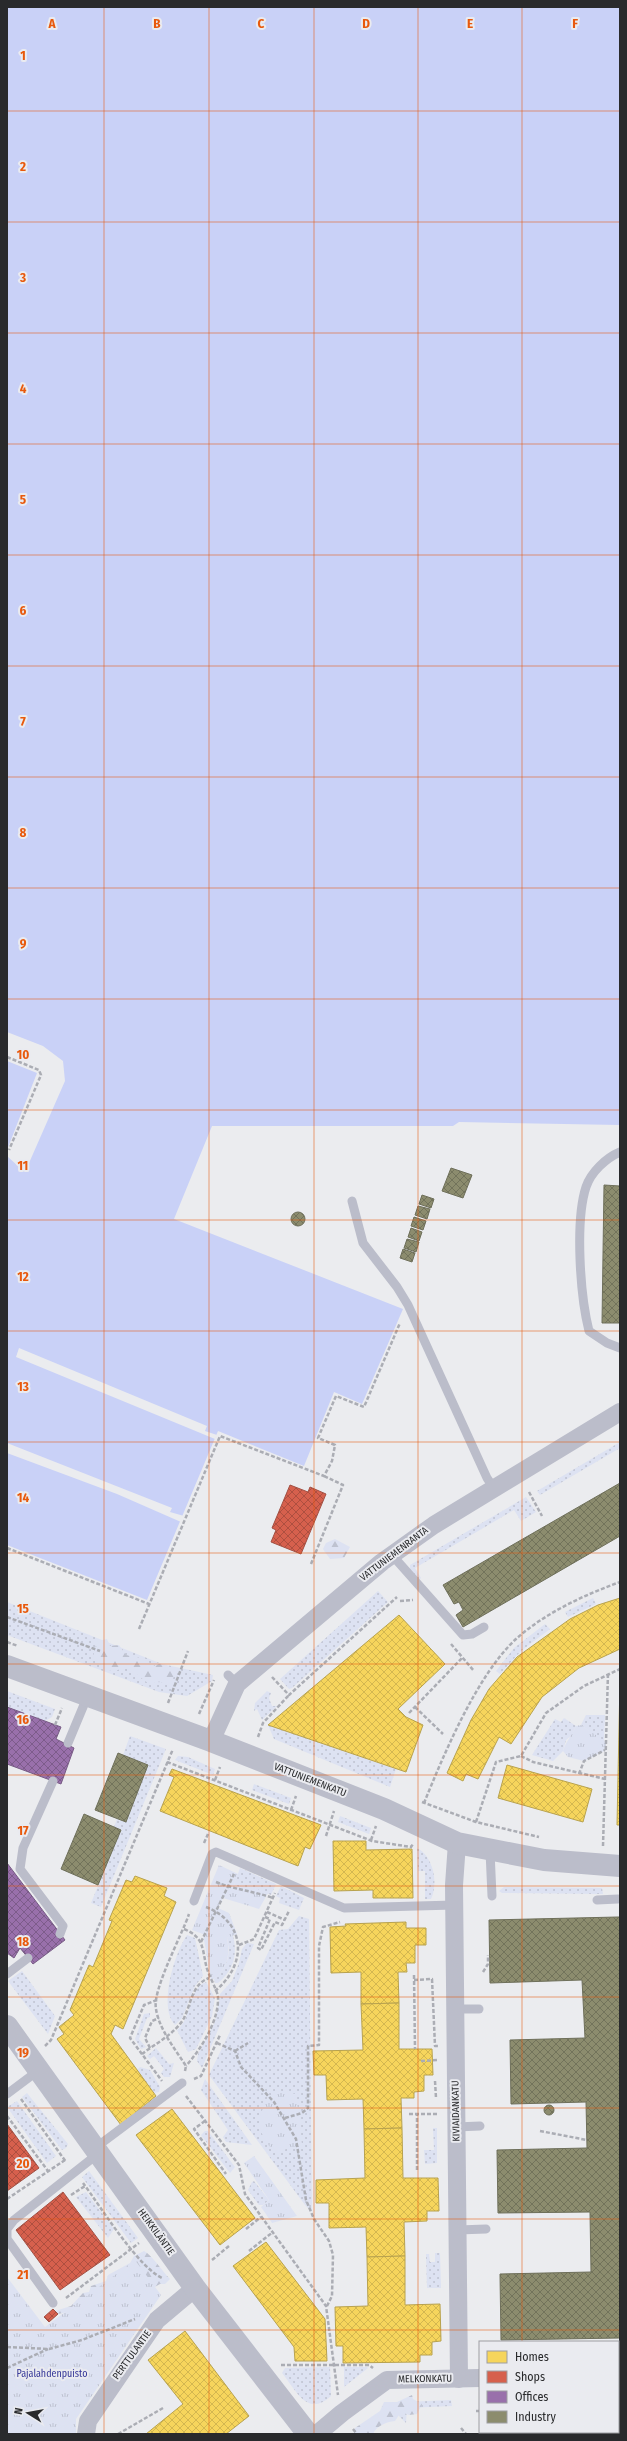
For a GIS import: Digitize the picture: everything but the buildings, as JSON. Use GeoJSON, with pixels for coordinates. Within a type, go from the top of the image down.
{"type":"FeatureCollection","features":[{"type":"Feature","properties":{"kind":"street","name":"VATTUNIEMENRANTA"},"geometry":{"type":"LineString","coordinates":[[211,1741],[233,1680],[261,1665],[392,1555],[434,1525],[494,1490],[620,1412]]}},
{"type":"Feature","properties":{"kind":"street","name":"VATTUNIEMENKATU"},"geometry":{"type":"LineString","coordinates":[[7,1666],[211,1741],[403,1817],[457,1843],[490,1851],[544,1860],[620,1866]]}},
{"type":"Feature","properties":{"kind":"street","name":"KIVIAIDANKATU"},"geometry":{"type":"LineString","coordinates":[[457,1843],[454,1905],[459,2378]]}},
{"type":"Feature","properties":{"kind":"street","name":"HEIKKILÄNTIE"},"geometry":{"type":"LineString","coordinates":[[10,2038],[34,2064],[195,2288],[308,2434]]}},
{"type":"Feature","properties":{"kind":"street","name":"PERTTULANTIE"},"geometry":{"type":"LineString","coordinates":[[86,2434],[88,2420],[157,2320],[195,2288]]}},
{"type":"Feature","properties":{"kind":"street","name":"MELKONKATU"},"geometry":{"type":"LineString","coordinates":[[317,2434],[342,2413],[387,2380],[479,2378]]}},
{"type":"Feature","properties":{"kind":"lane"},"geometry":{"type":"LineString","coordinates":[[620,1152],[602,1164],[593,1175],[587,1186],[581,1211],[584,1312],[589,1331],[607,1343],[620,1348]]}},
{"type":"Feature","properties":{"kind":"lane"},"geometry":{"type":"LineString","coordinates":[[352,1201],[363,1244],[397,1287],[408,1306],[487,1478],[494,1490]]}},
{"type":"Feature","properties":{"kind":"lane"},"geometry":{"type":"LineString","coordinates":[[392,1555],[462,1635],[472,1634],[484,1627]]}},
{"type":"Feature","properties":{"kind":"lane"},"geometry":{"type":"LineString","coordinates":[[68,1743],[88,1695]]}},
{"type":"Feature","properties":{"kind":"lane"},"geometry":{"type":"LineString","coordinates":[[53,1781],[24,1848],[20,1869],[63,1926],[60,1934]]}},
{"type":"Feature","properties":{"kind":"lane"},"geometry":{"type":"LineString","coordinates":[[490,1851],[492,1896]]}},
{"type":"Feature","properties":{"kind":"lane"},"geometry":{"type":"LineString","coordinates":[[194,1901],[212,1854],[216,1852],[344,1908],[454,1905]]}},
{"type":"Feature","properties":{"kind":"lane"},"geometry":{"type":"LineString","coordinates":[[597,1900],[618,1899]]}},
{"type":"Feature","properties":{"kind":"lane"},"geometry":{"type":"LineString","coordinates":[[7,1974],[28,1958]]}},
{"type":"Feature","properties":{"kind":"lane"},"geometry":{"type":"LineString","coordinates":[[455,2009],[479,2009]]}},
{"type":"Feature","properties":{"kind":"lane"},"geometry":{"type":"LineString","coordinates":[[7,2094],[34,2064]]}},
{"type":"Feature","properties":{"kind":"lane"},"geometry":{"type":"LineString","coordinates":[[53,2303],[7,2239],[7,2229],[14,2220],[97,2150],[178,2088]]}},
{"type":"Feature","properties":{"kind":"lane"},"geometry":{"type":"LineString","coordinates":[[456,2127],[480,2126]]}},
{"type":"Feature","properties":{"kind":"lane"},"geometry":{"type":"LineString","coordinates":[[458,2230],[486,2229]]}},
{"type":"Feature","properties":{"kind":"path"},"geometry":{"type":"LineString","coordinates":[[7,1057],[39,1070],[41,1075],[9,1150]]}},
{"type":"Feature","properties":{"kind":"path"},"geometry":{"type":"LineString","coordinates":[[324,1476],[332,1461],[335,1445],[318,1438],[336,1396],[364,1407],[408,1306]]}},
{"type":"Feature","properties":{"kind":"path"},"geometry":{"type":"LineString","coordinates":[[139,1629],[220,1436],[324,1476],[343,1485],[311,1564]]}},
{"type":"Feature","properties":{"kind":"path"},"geometry":{"type":"LineString","coordinates":[[528,1492],[542,1516]]}},
{"type":"Feature","properties":{"kind":"path"},"geometry":{"type":"LineString","coordinates":[[7,1548],[149,1604]]}},
{"type":"Feature","properties":{"kind":"path"},"geometry":{"type":"LineString","coordinates":[[424,1803],[447,1747],[480,1688],[488,1674],[516,1640],[566,1606],[591,1593],[620,1582]]}},
{"type":"Feature","properties":{"kind":"path"},"geometry":{"type":"LineString","coordinates":[[258,1737],[263,1723],[289,1695],[397,1597]]}},
{"type":"Feature","properties":{"kind":"path"},"geometry":{"type":"LineString","coordinates":[[400,1601],[410,1600]]}},
{"type":"Feature","properties":{"kind":"path"},"geometry":{"type":"LineString","coordinates":[[7,1617],[100,1652]]}},
{"type":"Feature","properties":{"kind":"path"},"geometry":{"type":"LineString","coordinates":[[168,1703],[188,1651]]}},
{"type":"Feature","properties":{"kind":"path"},"geometry":{"type":"LineString","coordinates":[[410,1713],[462,1658]]}},
{"type":"Feature","properties":{"kind":"path"},"geometry":{"type":"LineString","coordinates":[[261,1665],[289,1695]]}},
{"type":"Feature","properties":{"kind":"path"},"geometry":{"type":"LineString","coordinates":[[521,1756],[546,1713],[584,1686],[608,1673],[620,1669]]}},
{"type":"Feature","properties":{"kind":"path"},"geometry":{"type":"LineString","coordinates":[[596,1845],[604,1846],[608,1673]]}},
{"type":"Feature","properties":{"kind":"path"},"geometry":{"type":"LineString","coordinates":[[199,1714],[217,1675]]}},
{"type":"Feature","properties":{"kind":"path"},"geometry":{"type":"LineString","coordinates":[[415,1707],[444,1734]]}},
{"type":"Feature","properties":{"kind":"path"},"geometry":{"type":"LineString","coordinates":[[55,1725],[62,1708]]}},
{"type":"Feature","properties":{"kind":"path"},"geometry":{"type":"LineString","coordinates":[[251,1735],[265,1740]]}},
{"type":"Feature","properties":{"kind":"path"},"geometry":{"type":"LineString","coordinates":[[34,2064],[51,2040],[173,1749]]}},
{"type":"Feature","properties":{"kind":"path"},"geometry":{"type":"LineString","coordinates":[[579,1774],[584,1761],[606,1750]]}},
{"type":"Feature","properties":{"kind":"path"},"geometry":{"type":"LineString","coordinates":[[476,1822],[496,1762],[521,1756],[529,1761],[605,1779]]}},
{"type":"Feature","properties":{"kind":"path"},"geometry":{"type":"LineString","coordinates":[[167,1762],[371,1840],[411,1847],[414,1841]]}},
{"type":"Feature","properties":{"kind":"path"},"geometry":{"type":"LineString","coordinates":[[215,1780],[220,1767]]}},
{"type":"Feature","properties":{"kind":"path"},"geometry":{"type":"LineString","coordinates":[[291,1810],[295,1800]]}},
{"type":"Feature","properties":{"kind":"path"},"geometry":{"type":"LineString","coordinates":[[418,1801],[476,1822],[540,1837]]}},
{"type":"Feature","properties":{"kind":"path"},"geometry":{"type":"LineString","coordinates":[[326,1836],[328,1824],[334,1810]]}},
{"type":"Feature","properties":{"kind":"path"},"geometry":{"type":"LineString","coordinates":[[371,1840],[376,1826]]}},
{"type":"Feature","properties":{"kind":"path"},"geometry":{"type":"LineString","coordinates":[[203,1846],[208,1834]]}},
{"type":"Feature","properties":{"kind":"path"},"geometry":{"type":"LineString","coordinates":[[201,1942],[226,1886],[241,1863]]}},
{"type":"Feature","properties":{"kind":"path"},"geometry":{"type":"LineString","coordinates":[[204,1877],[226,1886],[252,1890],[273,1898]]}},
{"type":"Feature","properties":{"kind":"path"},"geometry":{"type":"LineString","coordinates":[[238,1945],[254,1939],[281,1880]]}},
{"type":"Feature","properties":{"kind":"path"},"geometry":{"type":"LineString","coordinates":[[186,2066],[167,2036],[156,2009],[158,1990],[184,1929],[194,1901],[215,1910],[226,1918],[238,1945],[239,1953],[231,1976],[215,1991]]}},
{"type":"Feature","properties":{"kind":"path"},"geometry":{"type":"LineString","coordinates":[[264,1917],[270,1920],[258,1948],[261,1950],[275,1922],[282,1925],[289,1911]]}},
{"type":"Feature","properties":{"kind":"path"},"geometry":{"type":"LineString","coordinates":[[267,1912],[285,1920]]}},
{"type":"Feature","properties":{"kind":"path"},"geometry":{"type":"LineString","coordinates":[[285,2118],[302,2114],[308,2108],[308,2046],[319,2045],[318,1946],[323,1927],[346,1921]]}},
{"type":"Feature","properties":{"kind":"path"},"geometry":{"type":"LineString","coordinates":[[178,2088],[186,2066],[204,2041],[215,2015],[218,1996],[209,1978],[201,1942],[197,1935],[184,1929]]}},
{"type":"Feature","properties":{"kind":"path"},"geometry":{"type":"LineString","coordinates":[[483,1972],[488,1964],[488,1955]]}},
{"type":"Feature","properties":{"kind":"path"},"geometry":{"type":"LineString","coordinates":[[414,1974],[415,2049]]}},
{"type":"Feature","properties":{"kind":"path"},"geometry":{"type":"LineString","coordinates":[[142,2054],[167,2036],[184,2019],[199,1984],[209,1978]]}},
{"type":"Feature","properties":{"kind":"path"},"geometry":{"type":"LineString","coordinates":[[414,1980],[432,1979],[435,2046],[441,2046]]}},
{"type":"Feature","properties":{"kind":"path"},"geometry":{"type":"LineString","coordinates":[[157,2000],[144,2005],[130,2038],[142,2054],[178,2088],[239,2165],[245,2194],[326,2306],[338,2396]]}},
{"type":"Feature","properties":{"kind":"path"},"geometry":{"type":"LineString","coordinates":[[150,2048],[145,2038],[152,2021],[159,2018]]}},
{"type":"Feature","properties":{"kind":"path"},"geometry":{"type":"LineString","coordinates":[[178,2088],[201,2076],[220,2035]]}},
{"type":"Feature","properties":{"kind":"path"},"geometry":{"type":"LineString","coordinates":[[217,2043],[235,2051],[241,2067],[274,2102],[285,2118],[299,2149],[306,2200],[314,2220],[329,2241],[333,2255],[332,2296],[326,2306]]}},
{"type":"Feature","properties":{"kind":"path"},"geometry":{"type":"LineString","coordinates":[[235,2051],[248,2043]]}},
{"type":"Feature","properties":{"kind":"path"},"geometry":{"type":"LineString","coordinates":[[422,2061],[441,2060]]}},
{"type":"Feature","properties":{"kind":"path"},"geometry":{"type":"LineString","coordinates":[[435,2081],[436,2088]]}},
{"type":"Feature","properties":{"kind":"path"},"geometry":{"type":"LineString","coordinates":[[7,2199],[65,2160],[20,2097]]}},
{"type":"Feature","properties":{"kind":"path"},"geometry":{"type":"LineString","coordinates":[[409,2114],[442,2114]]}},
{"type":"Feature","properties":{"kind":"path"},"geometry":{"type":"LineString","coordinates":[[417,2114],[417,2170]]}},
{"type":"Feature","properties":{"kind":"path"},"geometry":{"type":"LineString","coordinates":[[7,2116],[48,2171]]}},
{"type":"Feature","properties":{"kind":"path"},"geometry":{"type":"LineString","coordinates":[[205,2121],[194,2130],[226,2174]]}},
{"type":"Feature","properties":{"kind":"path"},"geometry":{"type":"LineString","coordinates":[[540,2131],[587,2140]]}},
{"type":"Feature","properties":{"kind":"path"},"geometry":{"type":"LineString","coordinates":[[79,2178],[132,2248],[155,2275],[167,2280]]}},
{"type":"Feature","properties":{"kind":"path"},"geometry":{"type":"LineString","coordinates":[[71,2195],[85,2186]]}},
{"type":"Feature","properties":{"kind":"path"},"geometry":{"type":"LineString","coordinates":[[246,2229],[261,2217]]}},
{"type":"Feature","properties":{"kind":"path"},"geometry":{"type":"LineString","coordinates":[[249,2251],[272,2232]]}},
{"type":"Feature","properties":{"kind":"path"},"geometry":{"type":"LineString","coordinates":[[53,2303],[63,2300],[144,2240]]}},
{"type":"Feature","properties":{"kind":"path"},"geometry":{"type":"LineString","coordinates":[[212,2260],[229,2246]]}},
{"type":"Feature","properties":{"kind":"path"},"geometry":{"type":"LineString","coordinates":[[7,2368],[49,2349],[82,2340],[132,2319],[157,2320]]}},
{"type":"Feature","properties":{"kind":"path"},"geometry":{"type":"LineString","coordinates":[[7,2347],[49,2349]]}},
{"type":"Feature","properties":{"kind":"path"},"geometry":{"type":"LineString","coordinates":[[256,2366],[369,2365],[387,2380]]}},
{"type":"Feature","properties":{"kind":"path"},"geometry":{"type":"LineString","coordinates":[[118,2434],[163,2408]]}},
{"type":"Feature","properties":{"kind":"path"},"geometry":{"type":"LineString","coordinates":[[352,2428],[357,2434]]}},
{"type":"Feature","properties":{"kind":"path"},"geometry":{"type":"LineString","coordinates":[[461,2428],[466,2434]]}},
{"type":"Feature","properties":{"kind":"green space"},"geometry":{"type":"Polygon","coordinates":[[[620,1442],[620,1448],[540,1495],[537,1491],[620,1442]]]}},
{"type":"Feature","properties":{"kind":"green space"},"geometry":{"type":"Polygon","coordinates":[[[526,1497],[536,1512],[521,1521],[514,1510],[415,1568],[421,1578],[419,1580],[410,1569],[410,1565],[526,1497]]]}},
{"type":"Feature","properties":{"kind":"green space"},"geometry":{"type":"Polygon","coordinates":[[[335,1539],[350,1547],[344,1558],[330,1559],[323,1549],[326,1543],[335,1539]]]}},
{"type":"Feature","properties":{"kind":"green space"},"geometry":{"type":"Polygon","coordinates":[[[378,1591],[388,1602],[292,1688],[289,1689],[280,1679],[378,1591]]]}},
{"type":"Feature","properties":{"kind":"green space"},"geometry":{"type":"Polygon","coordinates":[[[593,1598],[596,1604],[568,1617],[565,1612],[593,1598]]]}},
{"type":"Feature","properties":{"kind":"green space"},"geometry":{"type":"Polygon","coordinates":[[[7,1602],[162,1664],[213,1675],[212,1681],[187,1696],[159,1692],[7,1635],[7,1602]]]}},
{"type":"Feature","properties":{"kind":"green space"},"geometry":{"type":"Polygon","coordinates":[[[545,1624],[550,1629],[521,1651],[500,1674],[496,1671],[514,1648],[545,1624]]]}},
{"type":"Feature","properties":{"kind":"green space"},"geometry":{"type":"Polygon","coordinates":[[[107,1639],[110,1646],[119,1645],[126,1655],[141,1658],[155,1666],[159,1664],[177,1669],[170,1685],[159,1682],[149,1684],[126,1666],[118,1670],[108,1671],[93,1657],[97,1641],[107,1639]]]}},
{"type":"Feature","properties":{"kind":"green space"},"geometry":{"type":"Polygon","coordinates":[[[7,1691],[55,1709],[52,1717],[45,1721],[7,1707],[7,1691]]]}},
{"type":"Feature","properties":{"kind":"green space"},"geometry":{"type":"Polygon","coordinates":[[[267,1691],[271,1693],[269,1698],[272,1706],[277,1706],[262,1720],[257,1709],[254,1711],[255,1703],[267,1691]]]}},
{"type":"Feature","properties":{"kind":"green space"},"geometry":{"type":"Polygon","coordinates":[[[586,1715],[605,1715],[604,1742],[581,1725],[586,1715]]]}},
{"type":"Feature","properties":{"kind":"green space"},"geometry":{"type":"Polygon","coordinates":[[[564,1718],[576,1726],[572,1735],[566,1740],[563,1751],[553,1761],[532,1755],[555,1719],[561,1722],[564,1718]]]}},
{"type":"Feature","properties":{"kind":"green space"},"geometry":{"type":"Polygon","coordinates":[[[268,1725],[396,1769],[390,1787],[274,1739],[268,1725]]]}},
{"type":"Feature","properties":{"kind":"green space"},"geometry":{"type":"Polygon","coordinates":[[[581,1725],[606,1742],[606,1750],[584,1761],[568,1757],[563,1751],[576,1726],[581,1725]]]}},
{"type":"Feature","properties":{"kind":"green space"},"geometry":{"type":"Polygon","coordinates":[[[130,1736],[166,1749],[101,1907],[91,1903],[121,1830],[114,1827],[117,1819],[126,1822],[148,1765],[123,1755],[130,1736]]]}},
{"type":"Feature","properties":{"kind":"green space"},"geometry":{"type":"Polygon","coordinates":[[[178,1756],[188,1757],[215,1769],[213,1775],[175,1760],[178,1756]]]}},
{"type":"Feature","properties":{"kind":"green space"},"geometry":{"type":"Polygon","coordinates":[[[254,1784],[291,1798],[289,1804],[252,1790],[254,1784]]]}},
{"type":"Feature","properties":{"kind":"green space"},"geometry":{"type":"Polygon","coordinates":[[[340,1816],[371,1828],[369,1834],[338,1822],[340,1816]]]}},
{"type":"Feature","properties":{"kind":"green space"},"geometry":{"type":"Polygon","coordinates":[[[417,1848],[427,1857],[433,1870],[434,1885],[431,1899],[425,1899],[425,1871],[418,1871],[417,1848]]]}},
{"type":"Feature","properties":{"kind":"green space"},"geometry":{"type":"Polygon","coordinates":[[[219,1865],[238,1874],[234,1885],[246,1889],[249,1886],[268,1893],[259,1909],[223,1898],[218,1908],[229,1913],[237,1934],[227,1938],[227,1961],[219,1975],[214,1979],[211,1979],[203,1934],[192,1930],[219,1865]]]}},
{"type":"Feature","properties":{"kind":"green space"},"geometry":{"type":"Polygon","coordinates":[[[240,1868],[276,1884],[271,1895],[249,1886],[246,1890],[234,1885],[240,1868]]]}},
{"type":"Feature","properties":{"kind":"green space"},"geometry":{"type":"Polygon","coordinates":[[[281,1886],[304,1898],[299,1910],[279,1903],[280,1898],[276,1896],[281,1886]]]}},
{"type":"Feature","properties":{"kind":"green space"},"geometry":{"type":"Polygon","coordinates":[[[504,1887],[602,1888],[603,1894],[502,1893],[499,1891],[504,1887]]]}},
{"type":"Feature","properties":{"kind":"green space"},"geometry":{"type":"Polygon","coordinates":[[[299,1916],[309,1919],[312,2212],[305,2205],[209,2075],[279,1930],[288,1929],[299,1916]]]}},
{"type":"Feature","properties":{"kind":"green space"},"geometry":{"type":"Polygon","coordinates":[[[187,1935],[195,1938],[203,1976],[195,1986],[182,2018],[175,2025],[170,2017],[168,1994],[173,1967],[187,1935]]]}},
{"type":"Feature","properties":{"kind":"green space"},"geometry":{"type":"Polygon","coordinates":[[[233,1936],[235,1950],[233,1962],[231,1968],[223,1978],[218,1983],[215,1983],[214,1979],[219,1975],[227,1960],[229,1950],[227,1938],[233,1936]]]}},
{"type":"Feature","properties":{"kind":"green space"},"geometry":{"type":"Polygon","coordinates":[[[247,1943],[254,1944],[202,2068],[197,2061],[198,2054],[215,2022],[220,1994],[232,1981],[239,1963],[242,1949],[247,1943]]]}},
{"type":"Feature","properties":{"kind":"green space"},"geometry":{"type":"Polygon","coordinates":[[[22,1971],[55,2016],[48,2034],[8,1981],[22,1971]]]}},
{"type":"Feature","properties":{"kind":"green space"},"geometry":{"type":"Polygon","coordinates":[[[206,1982],[215,1998],[212,2016],[196,2049],[188,2052],[177,2030],[185,2019],[196,1990],[200,1985],[206,1982]]]}},
{"type":"Feature","properties":{"kind":"green space"},"geometry":{"type":"Polygon","coordinates":[[[150,2013],[150,2017],[147,2018],[139,2039],[146,2047],[141,2049],[135,2039],[144,2014],[150,2013]]]}},
{"type":"Feature","properties":{"kind":"green space"},"geometry":{"type":"Polygon","coordinates":[[[156,2048],[169,2064],[174,2063],[170,2077],[164,2077],[161,2073],[164,2069],[154,2056],[150,2059],[147,2056],[156,2048]]]}},
{"type":"Feature","properties":{"kind":"green space"},"geometry":{"type":"Polygon","coordinates":[[[140,2067],[150,2070],[160,2087],[159,2092],[154,2093],[137,2070],[140,2067]]]}},
{"type":"Feature","properties":{"kind":"green space"},"geometry":{"type":"Polygon","coordinates":[[[205,2079],[252,2145],[226,2142],[223,2137],[228,2130],[201,2090],[205,2079]]]}},
{"type":"Feature","properties":{"kind":"green space"},"geometry":{"type":"Polygon","coordinates":[[[275,2091],[296,2094],[302,2145],[275,2152],[263,2137],[260,2122],[264,2106],[275,2091]]]}},
{"type":"Feature","properties":{"kind":"green space"},"geometry":{"type":"Polygon","coordinates":[[[27,2093],[68,2144],[66,2148],[62,2150],[22,2097],[27,2093]]]}},
{"type":"Feature","properties":{"kind":"green space"},"geometry":{"type":"Polygon","coordinates":[[[17,2101],[56,2156],[47,2163],[7,2107],[17,2101]]]}},
{"type":"Feature","properties":{"kind":"green space"},"geometry":{"type":"Polygon","coordinates":[[[433,2128],[437,2128],[437,2163],[425,2164],[424,2150],[434,2150],[433,2128]]]}},
{"type":"Feature","properties":{"kind":"green space"},"geometry":{"type":"Polygon","coordinates":[[[205,2131],[208,2131],[235,2167],[230,2173],[201,2135],[205,2131]]]}},
{"type":"Feature","properties":{"kind":"green space"},"geometry":{"type":"Polygon","coordinates":[[[254,2156],[297,2216],[272,2223],[261,2207],[269,2200],[244,2163],[254,2156]]]}},
{"type":"Feature","properties":{"kind":"green space"},"geometry":{"type":"Polygon","coordinates":[[[89,2171],[138,2238],[131,2243],[82,2177],[89,2171]]]}},
{"type":"Feature","properties":{"kind":"green space"},"geometry":{"type":"Polygon","coordinates":[[[254,2181],[269,2200],[263,2205],[259,2205],[248,2190],[254,2181]]]}},
{"type":"Feature","properties":{"kind":"green space"},"geometry":{"type":"Polygon","coordinates":[[[86,2192],[114,2229],[108,2238],[76,2197],[86,2192]]]}},
{"type":"Feature","properties":{"kind":"green space"},"geometry":{"type":"Polygon","coordinates":[[[144,2251],[154,2260],[170,2279],[165,2284],[160,2284],[153,2288],[63,2313],[58,2314],[55,2311],[71,2306],[83,2293],[89,2292],[91,2286],[106,2281],[108,2275],[130,2263],[134,2256],[144,2251]]]}},
{"type":"Feature","properties":{"kind":"green space"},"geometry":{"type":"Polygon","coordinates":[[[435,2253],[440,2253],[441,2288],[427,2288],[426,2254],[429,2254],[430,2262],[435,2262],[435,2253]]]}},
{"type":"Feature","properties":{"kind":"green space","name":"Pajalahdenpuisto"},"geometry":{"type":"Polygon","coordinates":[[[135,2260],[161,2295],[76,2419],[76,2434],[7,2434],[7,2277],[45,2327],[135,2260]]]}},
{"type":"Feature","properties":{"kind":"green space"},"geometry":{"type":"Polygon","coordinates":[[[330,2367],[331,2396],[323,2402],[315,2404],[309,2403],[297,2394],[282,2373],[285,2368],[330,2367]]]}},
{"type":"Feature","properties":{"kind":"green space"},"geometry":{"type":"Polygon","coordinates":[[[344,2367],[367,2367],[368,2368],[344,2387],[344,2367]]]}},
{"type":"Feature","properties":{"kind":"green space"},"geometry":{"type":"Polygon","coordinates":[[[412,2395],[413,2399],[422,2404],[417,2414],[409,2415],[401,2412],[395,2421],[382,2425],[374,2431],[373,2434],[354,2434],[355,2428],[380,2411],[384,2402],[397,2402],[412,2395]]]}},
{"type":"Feature","properties":{"kind":"green space"},"geometry":{"type":"Polygon","coordinates":[[[451,2400],[452,2406],[407,2408],[406,2423],[395,2412],[368,2434],[352,2434],[389,2407],[405,2402],[451,2400]]]}},
{"type":"Feature","properties":{"kind":"water"},"geometry":{"type":"Polygon","coordinates":[[[7,7],[620,7],[620,1125],[459,1122],[453,1126],[212,1126],[174,1219],[403,1309],[362,1404],[334,1392],[304,1466],[218,1431],[147,1600],[7,1545],[7,1156],[19,1167],[29,1163],[65,1081],[63,1061],[43,1046],[7,1032],[7,7]]]}},
{"type":"Feature","properties":{"kind":"water"},"geometry":{"type":"Polygon","coordinates":[[[7,1061],[37,1073],[7,1150],[7,1061]]]}},
{"type":"Feature","properties":{"kind":"pier"},"geometry":{"type":"Polygon","coordinates":[[[19,1348],[207,1426],[205,1431],[217,1435],[215,1439],[16,1357],[19,1348]]]}},
{"type":"Feature","properties":{"kind":"pier"},"geometry":{"type":"Polygon","coordinates":[[[7,1443],[172,1508],[170,1512],[184,1516],[181,1522],[117,1494],[7,1453],[7,1443]]]}}]}
